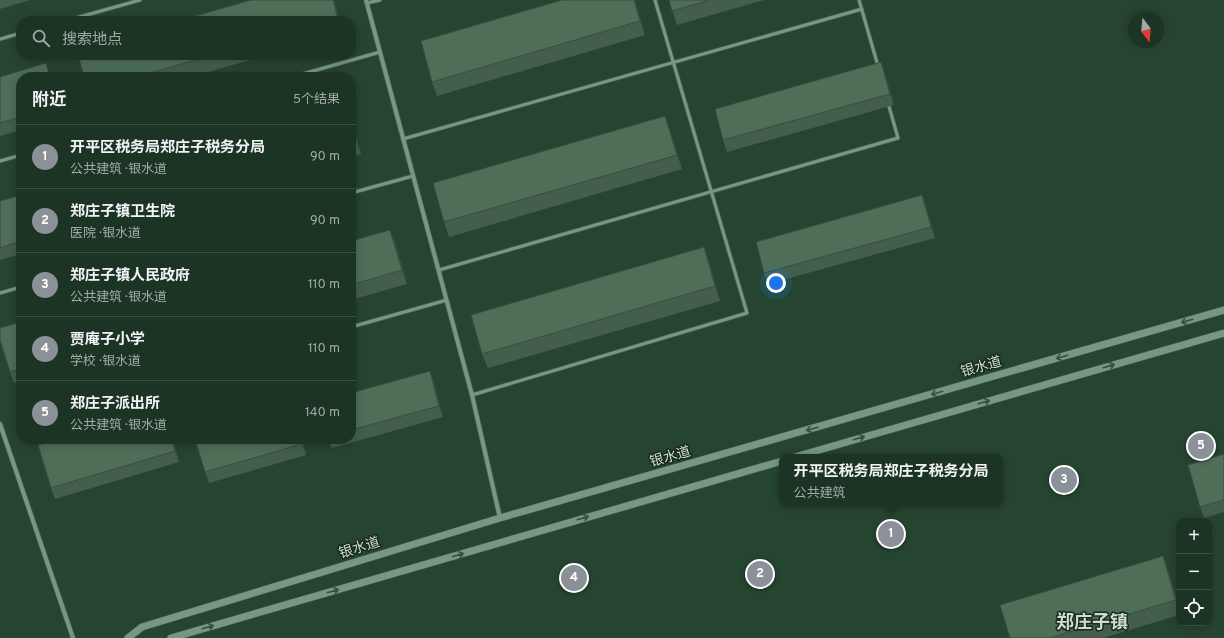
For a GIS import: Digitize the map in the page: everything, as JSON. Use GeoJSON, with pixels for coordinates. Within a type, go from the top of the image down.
{"type":"FeatureCollection","features":[{"type":"Feature","properties":{"kind":"street"},"geometry":{"type":"LineString","coordinates":[[367,2],[472,395],[500,518]]}},
{"type":"Feature","properties":{"kind":"street","name":"银水道"},"geometry":{"type":"LineString","coordinates":[[128,638],[142,627],[500,518],[1224,310]]}},
{"type":"Feature","properties":{"kind":"street"},"geometry":{"type":"LineString","coordinates":[[805,454],[1224,333]]}},
{"type":"Feature","properties":{"kind":"street"},"geometry":{"type":"LineString","coordinates":[[0,424],[74,638]]}},
{"type":"Feature","properties":{"kind":"street"},"geometry":{"type":"LineString","coordinates":[[171,638],[779,462]]}},
{"type":"Feature","properties":{"kind":"lane"},"geometry":{"type":"LineString","coordinates":[[83,16],[140,0]]}},
{"type":"Feature","properties":{"kind":"lane"},"geometry":{"type":"LineString","coordinates":[[367,2],[380,0]]}},
{"type":"Feature","properties":{"kind":"lane"},"geometry":{"type":"LineString","coordinates":[[472,395],[747,313],[655,0]]}},
{"type":"Feature","properties":{"kind":"lane"},"geometry":{"type":"LineString","coordinates":[[859,0],[879,70]]}},
{"type":"Feature","properties":{"kind":"lane"},"geometry":{"type":"LineString","coordinates":[[403,139],[862,10]]}},
{"type":"Feature","properties":{"kind":"lane"},"geometry":{"type":"LineString","coordinates":[[0,39],[16,34]]}},
{"type":"Feature","properties":{"kind":"lane"},"geometry":{"type":"LineString","coordinates":[[356,59],[380,52]]}},
{"type":"Feature","properties":{"kind":"lane"},"geometry":{"type":"LineString","coordinates":[[310,72],[352,60]]}},
{"type":"Feature","properties":{"kind":"lane"},"geometry":{"type":"LineString","coordinates":[[439,270],[898,138],[887,100]]}},
{"type":"Feature","properties":{"kind":"lane"},"geometry":{"type":"LineString","coordinates":[[0,161],[16,156]]}},
{"type":"Feature","properties":{"kind":"lane"},"geometry":{"type":"LineString","coordinates":[[356,193],[413,176]]}},
{"type":"Feature","properties":{"kind":"lane"},"geometry":{"type":"LineString","coordinates":[[0,294],[16,289]]}},
{"type":"Feature","properties":{"kind":"lane"},"geometry":{"type":"LineString","coordinates":[[356,326],[447,300]]}},
{"type":"Feature","properties":{"kind":"building"},"geometry":{"type":"Polygon","coordinates":[[[251,0],[333,0],[337,16],[195,16],[251,0]]]}},
{"type":"Feature","properties":{"kind":"building"},"geometry":{"type":"Polygon","coordinates":[[[562,0],[634,0],[640,21],[432,82],[421,41],[562,0]]]}},
{"type":"Feature","properties":{"kind":"building"},"geometry":{"type":"Polygon","coordinates":[[[669,0],[710,0],[672,11],[669,0]]]}},
{"type":"Feature","properties":{"kind":"building"},"geometry":{"type":"Polygon","coordinates":[[[79,60],[196,60],[154,72],[83,72],[79,60]]]}},
{"type":"Feature","properties":{"kind":"building"},"geometry":{"type":"Polygon","coordinates":[[[881,62],[890,94],[723,140],[715,109],[881,62]]]}},
{"type":"Feature","properties":{"kind":"building"},"geometry":{"type":"Polygon","coordinates":[[[46,63],[49,72],[16,72],[46,63]]]}},
{"type":"Feature","properties":{"kind":"building"},"geometry":{"type":"Polygon","coordinates":[[[16,72],[16,118],[0,123],[0,77],[16,72]]]}},
{"type":"Feature","properties":{"kind":"building"},"geometry":{"type":"Polygon","coordinates":[[[665,116],[677,155],[444,222],[433,183],[665,116]]]}},
{"type":"Feature","properties":{"kind":"building"},"geometry":{"type":"Polygon","coordinates":[[[922,195],[931,227],[764,273],[756,242],[922,195]]]}},
{"type":"Feature","properties":{"kind":"building"},"geometry":{"type":"Polygon","coordinates":[[[16,196],[16,243],[0,248],[0,201],[16,196]]]}},
{"type":"Feature","properties":{"kind":"building"},"geometry":{"type":"Polygon","coordinates":[[[390,230],[402,270],[356,284],[356,240],[390,230]]]}},
{"type":"Feature","properties":{"kind":"building"},"geometry":{"type":"Polygon","coordinates":[[[704,247],[715,286],[482,354],[471,315],[704,247]]]}},
{"type":"Feature","properties":{"kind":"building"},"geometry":{"type":"Polygon","coordinates":[[[16,323],[16,370],[10,372],[0,340],[0,328],[16,323]]]}},
{"type":"Feature","properties":{"kind":"building"},"geometry":{"type":"Polygon","coordinates":[[[430,371],[439,406],[356,429],[356,392],[430,371]]]}},
{"type":"Feature","properties":{"kind":"building"},"geometry":{"type":"Polygon","coordinates":[[[173,444],[175,451],[51,488],[38,445],[173,444]]]}},
{"type":"Feature","properties":{"kind":"building"},"geometry":{"type":"Polygon","coordinates":[[[197,444],[302,444],[205,472],[197,444]]]}},
{"type":"Feature","properties":{"kind":"building"},"geometry":{"type":"Polygon","coordinates":[[[1224,454],[1224,500],[1200,507],[1188,465],[1224,454]]]}},
{"type":"Feature","properties":{"kind":"building"},"geometry":{"type":"Polygon","coordinates":[[[1163,556],[1176,600],[1050,638],[1010,638],[1000,605],[1163,556]]]}},
{"type":"Feature","properties":{"kind":"place","name":"郑庄子派出所"},"geometry":{"type":"Point","coordinates":[1201,446]}},
{"type":"Feature","properties":{"kind":"place","name":"郑庄子镇人民政府"},"geometry":{"type":"Point","coordinates":[1064,480]}},
{"type":"Feature","properties":{"kind":"place","name":"开平区税务局郑庄子税务分局"},"geometry":{"type":"Point","coordinates":[891,534]}},
{"type":"Feature","properties":{"kind":"place","name":"郑庄子镇卫生院"},"geometry":{"type":"Point","coordinates":[760,574]}},
{"type":"Feature","properties":{"kind":"place","name":"贾庵子小学"},"geometry":{"type":"Point","coordinates":[574,578]}},
{"type":"Feature","properties":{"kind":"district","name":"郑庄子镇"},"geometry":{"type":"Point","coordinates":[1092,622]}}]}
